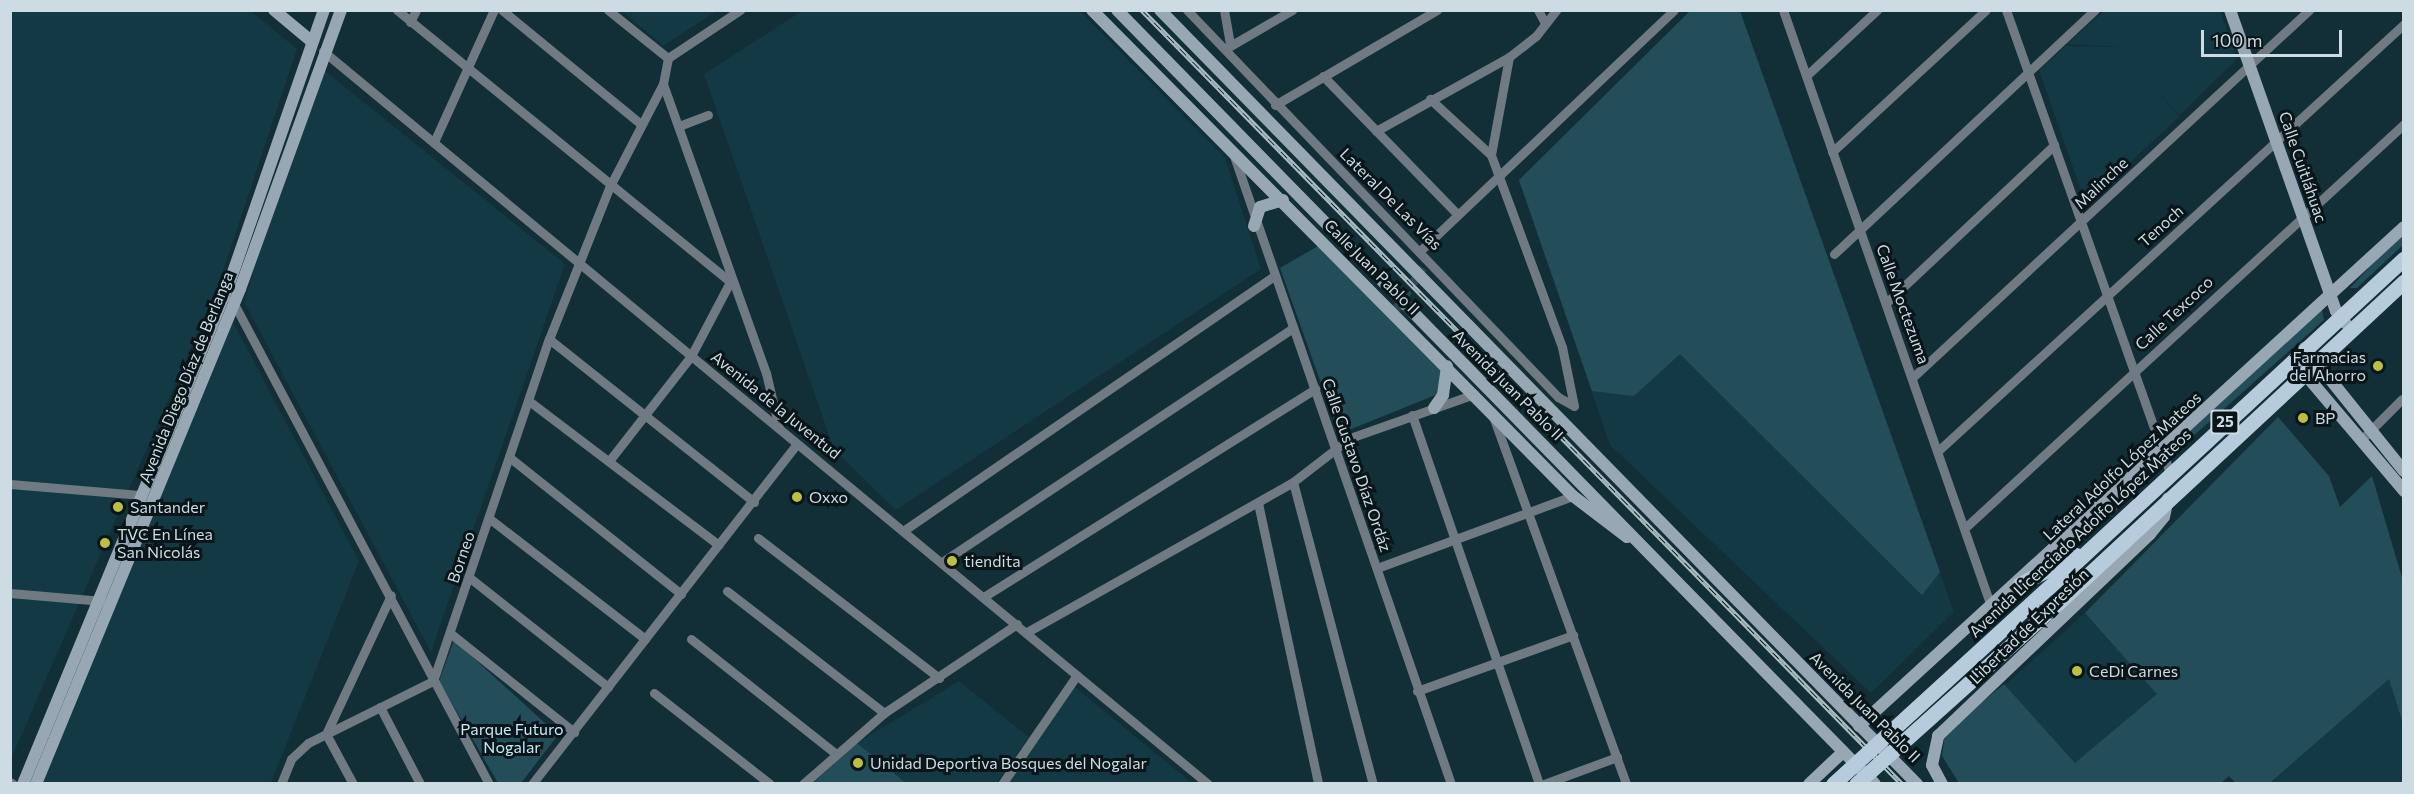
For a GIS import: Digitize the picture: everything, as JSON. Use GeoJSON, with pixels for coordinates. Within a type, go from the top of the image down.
{"type":"FeatureCollection","features":[{"type":"Feature","properties":{"kind":"main road"},"geometry":{"type":"LineString","coordinates":[[274,10],[310,40]]}},
{"type":"Feature","properties":{"kind":"main road","name":"Avenida Diego Díaz de Berlanga"},"geometry":{"type":"LineString","coordinates":[[23,783],[27,768],[226,290],[310,40],[324,10]]}},
{"type":"Feature","properties":{"kind":"main road","name":"Avenida Diego Díaz de Berlanga"},"geometry":{"type":"LineString","coordinates":[[36,783],[170,464],[234,303],[323,51],[341,10]]}},
{"type":"Feature","properties":{"kind":"main road","name":"Calle Juan Pablo II"},"geometry":{"type":"LineString","coordinates":[[1092,10],[1234,156],[1283,200],[1395,310],[1573,496],[1604,524],[1634,539]]}},
{"type":"Feature","properties":{"kind":"main road","name":"Avenida Juan Pablo II"},"geometry":{"type":"LineString","coordinates":[[1117,10],[1875,783]]}},
{"type":"Feature","properties":{"kind":"main road","name":"Avenida Juan Pablo II"},"geometry":{"type":"LineString","coordinates":[[1160,10],[1917,783]]}},
{"type":"Feature","properties":{"kind":"main road","name":"Calle Cuitláhuac"},"geometry":{"type":"LineString","coordinates":[[2230,10],[2339,316],[2352,329]]}},
{"type":"Feature","properties":{"kind":"main road"},"geometry":{"type":"LineString","coordinates":[[1254,225],[1260,207],[1283,200]]}},
{"type":"Feature","properties":{"kind":"main road","name":"Lateral Adolfo López Mateos"},"geometry":{"type":"LineString","coordinates":[[1859,726],[2020,584],[2403,227]]}},
{"type":"Feature","properties":{"kind":"main road","name":"Avenida Licenciado Adolfo López Mateos"},"geometry":{"type":"LineString","coordinates":[[1833,783],[2095,546],[2170,472],[2403,258]]}},
{"type":"Feature","properties":{"kind":"main road","name":"Avenida Licenciado Adolfo López Mateos"},"geometry":{"type":"LineString","coordinates":[[1854,783],[2059,602],[2168,497],[2403,281]]}},
{"type":"Feature","properties":{"kind":"main road"},"geometry":{"type":"LineString","coordinates":[[2305,348],[2317,362],[2403,491]]}},
{"type":"Feature","properties":{"kind":"main road"},"geometry":{"type":"LineString","coordinates":[[2293,360],[2365,436],[2403,471]]}},
{"type":"Feature","properties":{"kind":"main road"},"geometry":{"type":"LineString","coordinates":[[1434,408],[1443,395],[1447,366]]}},
{"type":"Feature","properties":{"kind":"main road"},"geometry":{"type":"LineString","coordinates":[[170,464],[181,420],[177,412]]}},
{"type":"Feature","properties":{"kind":"main road"},"geometry":{"type":"LineString","coordinates":[[140,495],[146,506],[143,529]]}},
{"type":"Feature","properties":{"kind":"main road","name":"Libertad de Expresión"},"geometry":{"type":"LineString","coordinates":[[1942,783],[1932,765],[1938,736],[2150,534],[2164,517],[2168,497]]}},
{"type":"Feature","properties":{"kind":"main road"},"geometry":{"type":"LineString","coordinates":[[2020,584],[2095,546]]}},
{"type":"Feature","properties":{"kind":"main road"},"geometry":{"type":"LineString","coordinates":[[79,682],[79,666],[92,632],[89,620]]}},
{"type":"Feature","properties":{"kind":"main road"},"geometry":{"type":"LineString","coordinates":[[68,671],[68,691],[73,696]]}},
{"type":"Feature","properties":{"kind":"main road"},"geometry":{"type":"LineString","coordinates":[[27,768],[54,724],[63,722]]}},
{"type":"Feature","properties":{"kind":"main road"},"geometry":{"type":"LineString","coordinates":[[1809,783],[1843,752]]}},
{"type":"Feature","properties":{"kind":"main road"},"geometry":{"type":"LineString","coordinates":[[1824,769],[1842,773],[1854,783]]}},
{"type":"Feature","properties":{"kind":"street"},"geometry":{"type":"LineString","coordinates":[[396,10],[609,188],[730,282]]}},
{"type":"Feature","properties":{"kind":"street"},"geometry":{"type":"LineString","coordinates":[[410,22],[416,10]]}},
{"type":"Feature","properties":{"kind":"street"},"geometry":{"type":"LineString","coordinates":[[434,142],[465,67],[494,10]]}},
{"type":"Feature","properties":{"kind":"street"},"geometry":{"type":"LineString","coordinates":[[502,10],[642,124]]}},
{"type":"Feature","properties":{"kind":"street"},"geometry":{"type":"LineString","coordinates":[[608,10],[668,58]]}},
{"type":"Feature","properties":{"kind":"street"},"geometry":{"type":"LineString","coordinates":[[740,10],[668,58],[663,84],[730,282],[766,373],[779,429]]}},
{"type":"Feature","properties":{"kind":"street","name":"Lateral De Las Vías"},"geometry":{"type":"LineString","coordinates":[[1187,10],[1228,47],[1275,105],[1422,249],[1428,260],[1558,397],[1574,406],[1562,347],[1498,179]]}},
{"type":"Feature","properties":{"kind":"street"},"geometry":{"type":"LineString","coordinates":[[1224,10],[1228,47],[1292,10]]}},
{"type":"Feature","properties":{"kind":"street"},"geometry":{"type":"LineString","coordinates":[[1275,105],[1437,10]]}},
{"type":"Feature","properties":{"kind":"street"},"geometry":{"type":"LineString","coordinates":[[1538,10],[1545,23]]}},
{"type":"Feature","properties":{"kind":"street"},"geometry":{"type":"LineString","coordinates":[[1376,131],[1509,57],[1556,10]]}},
{"type":"Feature","properties":{"kind":"street"},"geometry":{"type":"LineString","coordinates":[[1422,249],[1674,10]]}},
{"type":"Feature","properties":{"kind":"street","name":"Calle Moctezuma"},"geometry":{"type":"LineString","coordinates":[[1783,10],[1859,229],[1967,526],[1992,609]]}},
{"type":"Feature","properties":{"kind":"street"},"geometry":{"type":"LineString","coordinates":[[1806,76],[1877,10]]}},
{"type":"Feature","properties":{"kind":"street"},"geometry":{"type":"LineString","coordinates":[[1832,152],[1986,10]]}},
{"type":"Feature","properties":{"kind":"street"},"geometry":{"type":"LineString","coordinates":[[2006,10],[2170,472]]}},
{"type":"Feature","properties":{"kind":"street"},"geometry":{"type":"LineString","coordinates":[[1834,254],[2095,10]]}},
{"type":"Feature","properties":{"kind":"street","name":"Malinche"},"geometry":{"type":"LineString","coordinates":[[1913,377],[2309,10]]}},
{"type":"Feature","properties":{"kind":"street","name":"Tenoch"},"geometry":{"type":"LineString","coordinates":[[1939,450],[2403,24]]}},
{"type":"Feature","properties":{"kind":"street","name":"Avenida de la Juventud"},"geometry":{"type":"LineString","coordinates":[[323,51],[577,263],[985,596],[1208,783]]}},
{"type":"Feature","properties":{"kind":"street"},"geometry":{"type":"LineString","coordinates":[[1498,179],[1491,155],[1509,57]]}},
{"type":"Feature","properties":{"kind":"street"},"geometry":{"type":"LineString","coordinates":[[1323,76],[1457,214]]}},
{"type":"Feature","properties":{"kind":"street","name":"Borneo"},"geometry":{"type":"LineString","coordinates":[[433,681],[577,263],[609,188],[663,84]]}},
{"type":"Feature","properties":{"kind":"street"},"geometry":{"type":"LineString","coordinates":[[1430,99],[1491,155]]}},
{"type":"Feature","properties":{"kind":"street"},"geometry":{"type":"LineString","coordinates":[[679,126],[708,115]]}},
{"type":"Feature","properties":{"kind":"street","name":"Calle Texcoco"},"geometry":{"type":"LineString","coordinates":[[1967,526],[2403,124]]}},
{"type":"Feature","properties":{"kind":"street"},"geometry":{"type":"LineString","coordinates":[[1886,303],[2054,145]]}},
{"type":"Feature","properties":{"kind":"street","name":"Calle Gustavo Díaz Ordáz"},"geometry":{"type":"LineString","coordinates":[[1234,156],[1254,225],[1291,329],[1337,446],[1449,782]]}},
{"type":"Feature","properties":{"kind":"street"},"geometry":{"type":"LineString","coordinates":[[903,531],[1273,277]]}},
{"type":"Feature","properties":{"kind":"street"},"geometry":{"type":"LineString","coordinates":[[609,461],[691,356],[730,282]]}},
{"type":"Feature","properties":{"kind":"street"},"geometry":{"type":"LineString","coordinates":[[226,290],[391,595],[433,681],[489,783]]}},
{"type":"Feature","properties":{"kind":"street"},"geometry":{"type":"LineString","coordinates":[[942,562],[1291,329]]}},
{"type":"Feature","properties":{"kind":"street"},"geometry":{"type":"LineString","coordinates":[[549,339],[646,413],[754,502]]}},
{"type":"Feature","properties":{"kind":"street"},"geometry":{"type":"LineString","coordinates":[[985,596],[1315,389]]}},
{"type":"Feature","properties":{"kind":"street"},"geometry":{"type":"LineString","coordinates":[[1027,632],[1293,482],[1337,446],[1412,415],[1474,394]]}},
{"type":"Feature","properties":{"kind":"street"},"geometry":{"type":"LineString","coordinates":[[2365,436],[2402,399]]}},
{"type":"Feature","properties":{"kind":"street"},"geometry":{"type":"LineString","coordinates":[[529,401],[719,546]]}},
{"type":"Feature","properties":{"kind":"street"},"geometry":{"type":"LineString","coordinates":[[1492,412],[1626,783]]}},
{"type":"Feature","properties":{"kind":"street"},"geometry":{"type":"LineString","coordinates":[[1412,415],[1454,541],[1541,783],[1617,757]]}},
{"type":"Feature","properties":{"kind":"street"},"geometry":{"type":"LineString","coordinates":[[532,783],[754,502],[797,444]]}},
{"type":"Feature","properties":{"kind":"street"},"geometry":{"type":"LineString","coordinates":[[509,457],[681,594]]}},
{"type":"Feature","properties":{"kind":"street"},"geometry":{"type":"LineString","coordinates":[[1293,482],[1373,783]]}},
{"type":"Feature","properties":{"kind":"street"},"geometry":{"type":"LineString","coordinates":[[10,484],[140,495]]}},
{"type":"Feature","properties":{"kind":"street"},"geometry":{"type":"LineString","coordinates":[[1377,568],[1530,514],[1573,496]]}},
{"type":"Feature","properties":{"kind":"street"},"geometry":{"type":"LineString","coordinates":[[1258,503],[1318,783]]}},
{"type":"Feature","properties":{"kind":"street"},"geometry":{"type":"LineString","coordinates":[[490,519],[645,639]]}},
{"type":"Feature","properties":{"kind":"street"},"geometry":{"type":"LineString","coordinates":[[758,538],[939,678]]}},
{"type":"Feature","properties":{"kind":"street"},"geometry":{"type":"LineString","coordinates":[[470,578],[608,687]]}},
{"type":"Feature","properties":{"kind":"street"},"geometry":{"type":"LineString","coordinates":[[727,591],[884,713]]}},
{"type":"Feature","properties":{"kind":"street"},"geometry":{"type":"LineString","coordinates":[[10,593],[112,601]]}},
{"type":"Feature","properties":{"kind":"street"},"geometry":{"type":"LineString","coordinates":[[326,734],[391,595]]}},
{"type":"Feature","properties":{"kind":"street"},"geometry":{"type":"LineString","coordinates":[[803,783],[884,713],[1017,624]]}},
{"type":"Feature","properties":{"kind":"street"},"geometry":{"type":"LineString","coordinates":[[450,633],[574,732]]}},
{"type":"Feature","properties":{"kind":"street"},"geometry":{"type":"LineString","coordinates":[[1418,691],[1573,636]]}},
{"type":"Feature","properties":{"kind":"street"},"geometry":{"type":"LineString","coordinates":[[691,639],[836,753]]}},
{"type":"Feature","properties":{"kind":"street"},"geometry":{"type":"LineString","coordinates":[[1002,783],[1077,675]]}},
{"type":"Feature","properties":{"kind":"street"},"geometry":{"type":"LineString","coordinates":[[284,781],[299,749],[433,681]]}},
{"type":"Feature","properties":{"kind":"street"},"geometry":{"type":"LineString","coordinates":[[654,693],[770,783]]}},
{"type":"Feature","properties":{"kind":"street"},"geometry":{"type":"LineString","coordinates":[[380,707],[420,783]]}},
{"type":"Feature","properties":{"kind":"street"},"geometry":{"type":"LineString","coordinates":[[326,734],[353,783]]}},
{"type":"Feature","properties":{"kind":"shaded area"},"geometry":{"type":"Polygon","coordinates":[[[11,11],[251,11],[297,49],[218,286],[11,759],[11,11]]]}},
{"type":"Feature","properties":{"kind":"shaded area"},"geometry":{"type":"Polygon","coordinates":[[[622,11],[717,11],[663,46],[622,11]]]}},
{"type":"Feature","properties":{"kind":"shaded area"},"geometry":{"type":"Polygon","coordinates":[[[802,11],[1080,11],[1225,158],[1261,269],[896,510],[834,450],[704,74],[802,11]]]}},
{"type":"Feature","properties":{"kind":"shaded area"},"geometry":{"type":"Polygon","coordinates":[[[1690,11],[1740,11],[1954,612],[1871,693],[1610,445],[1519,180],[1690,11]]]}},
{"type":"Feature","properties":{"kind":"shaded area"},"geometry":{"type":"Polygon","coordinates":[[[2104,11],[2220,11],[2237,59],[2179,116],[2135,65],[2179,117],[2094,196],[2083,196],[2039,70],[2066,46],[2125,47],[2067,44],[2104,11]]]}},
{"type":"Feature","properties":{"kind":"shaded area"},"geometry":{"type":"Polygon","coordinates":[[[319,66],[565,264],[431,652],[244,302],[319,66]]]}},
{"type":"Feature","properties":{"kind":"shaded area"},"geometry":{"type":"Polygon","coordinates":[[[232,320],[359,561],[271,783],[36,784],[232,320]]]}},
{"type":"Feature","properties":{"kind":"shaded area"},"geometry":{"type":"Polygon","coordinates":[[[2085,613],[2157,693],[2077,766],[2005,685],[2085,613]]]}},
{"type":"Feature","properties":{"kind":"shaded area"},"geometry":{"type":"Polygon","coordinates":[[[2389,678],[2403,725],[2403,783],[2270,784],[2389,678]]]}},
{"type":"Feature","properties":{"kind":"shaded area"},"geometry":{"type":"Polygon","coordinates":[[[959,681],[1029,737],[996,784],[906,783],[857,743],[959,681]]]}},
{"type":"Feature","properties":{"kind":"shaded area"},"geometry":{"type":"Polygon","coordinates":[[[1074,686],[1192,783],[1007,784],[1074,686]]]}},
{"type":"Feature","properties":{"kind":"green space"},"geometry":{"type":"Polygon","coordinates":[[[1690,11],[1740,11],[1940,572],[1922,595],[1680,354],[1634,396],[1592,391],[1519,180],[1690,11]]]}},
{"type":"Feature","properties":{"kind":"green space"},"geometry":{"type":"Polygon","coordinates":[[[2403,231],[2403,245],[2357,288],[2350,288],[2403,231]]]}},
{"type":"Feature","properties":{"kind":"green space"},"geometry":{"type":"Polygon","coordinates":[[[1318,246],[1442,372],[1438,394],[1339,434],[1280,268],[1318,246]]]}},
{"type":"Feature","properties":{"kind":"green space"},"geometry":{"type":"Polygon","coordinates":[[[2322,309],[2324,320],[2173,454],[2172,446],[2322,309]]]}},
{"type":"Feature","properties":{"kind":"green space"},"geometry":{"type":"Polygon","coordinates":[[[2278,417],[2329,476],[2340,507],[2372,476],[2403,581],[2403,724],[2389,679],[2270,783],[2236,783],[2229,776],[2220,784],[1959,783],[1942,756],[1945,733],[2004,684],[2075,763],[2157,694],[2085,613],[2278,417]]]}},
{"type":"Feature","properties":{"kind":"green space"},"geometry":{"type":"Polygon","coordinates":[[[2150,465],[2159,469],[2091,535],[2075,535],[2150,465]]]}},
{"type":"Feature","properties":{"kind":"green space","name":"Parque Futuro Nogalar"},"geometry":{"type":"Polygon","coordinates":[[[454,640],[558,735],[521,783],[498,783],[439,681],[454,640]]]}},
{"type":"Feature","properties":{"kind":"green space","name":"Unidad Deportiva Bosques del Nogalar"},"geometry":{"type":"Polygon","coordinates":[[[857,743],[906,783],[812,784],[857,743]]]}},
{"type":"Feature","properties":{"kind":"tunnel"},"geometry":{"type":"LineString","coordinates":[[1396,309],[1426,262]]}},
{"type":"Feature","properties":{"kind":"railway"},"geometry":{"type":"LineString","coordinates":[[1142,10],[1902,784]]}},
{"type":"Feature","properties":{"kind":"place","name":"Farmacias del Ahorro"},"geometry":{"type":"Point","coordinates":[2378,366]}},
{"type":"Feature","properties":{"kind":"place","name":"BP"},"geometry":{"type":"Point","coordinates":[2303,418]}},
{"type":"Feature","properties":{"kind":"place","name":"Oxxo"},"geometry":{"type":"Point","coordinates":[797,497]}},
{"type":"Feature","properties":{"kind":"place","name":"Santander"},"geometry":{"type":"Point","coordinates":[118,507]}},
{"type":"Feature","properties":{"kind":"place","name":"TVC En Línea San Nicolás"},"geometry":{"type":"Point","coordinates":[105,543]}},
{"type":"Feature","properties":{"kind":"place","name":"tiendita"},"geometry":{"type":"Point","coordinates":[952,561]}},
{"type":"Feature","properties":{"kind":"place","name":"CeDi Carnes"},"geometry":{"type":"Point","coordinates":[2077,671]}},
{"type":"Feature","properties":{"kind":"place","name":"Unidad Deportiva Bosques del Nogalar"},"geometry":{"type":"Point","coordinates":[858,763]}}]}
